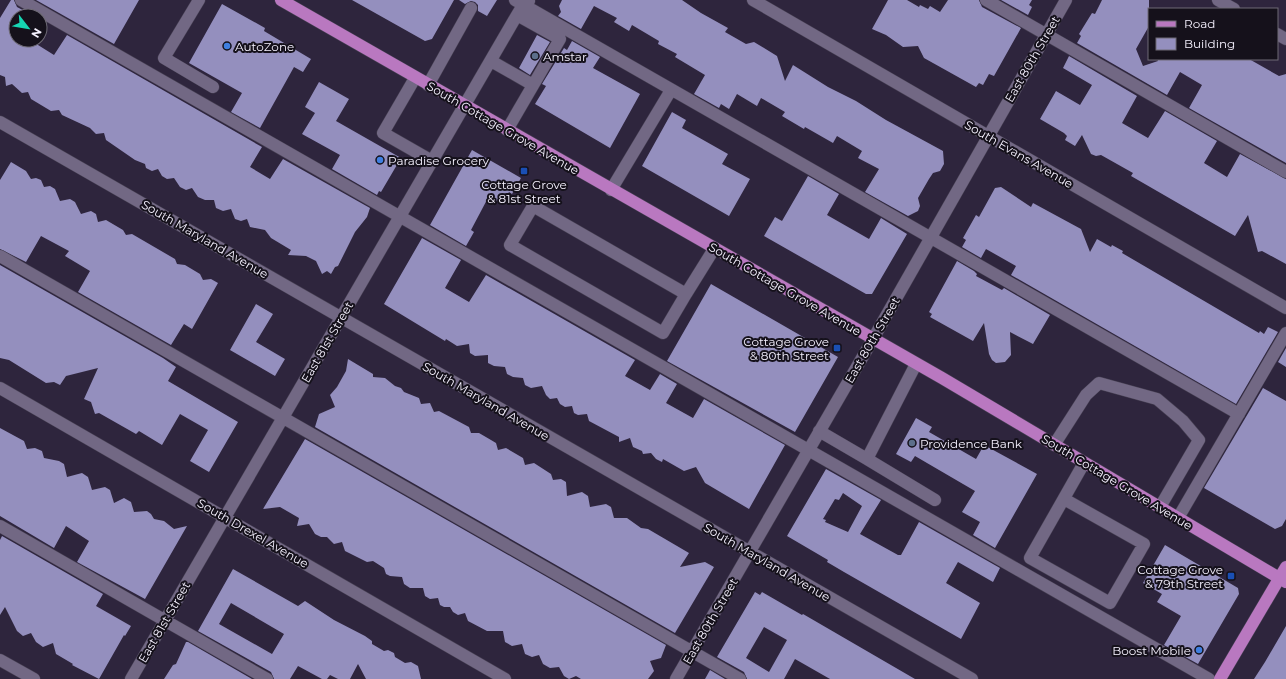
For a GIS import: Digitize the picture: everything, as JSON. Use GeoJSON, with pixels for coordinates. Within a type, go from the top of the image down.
{"type":"FeatureCollection","features":[{"type":"Feature","properties":{"kind":"main road","name":"South Cottage Grove Avenue"},"geometry":{"type":"LineString","coordinates":[[281,0],[873,339],[1283,580]]}},
{"type":"Feature","properties":{"kind":"main road"},"geometry":{"type":"LineString","coordinates":[[1220,679],[1283,580],[1286,567]]}},
{"type":"Feature","properties":{"kind":"street"},"geometry":{"type":"LineString","coordinates":[[21,0],[1209,679]]}},
{"type":"Feature","properties":{"kind":"street"},"geometry":{"type":"LineString","coordinates":[[199,0],[164,58],[214,87]]}},
{"type":"Feature","properties":{"kind":"street","name":"South Evans Avenue"},"geometry":{"type":"LineString","coordinates":[[753,0],[1286,308]]}},
{"type":"Feature","properties":{"kind":"street"},"geometry":{"type":"LineString","coordinates":[[986,0],[1286,172]]}},
{"type":"Feature","properties":{"kind":"street","name":"East 80th Street"},"geometry":{"type":"LineString","coordinates":[[676,679],[873,339],[1066,0]]}},
{"type":"Feature","properties":{"kind":"street"},"geometry":{"type":"LineString","coordinates":[[1218,0],[1232,8]]}},
{"type":"Feature","properties":{"kind":"street"},"geometry":{"type":"LineString","coordinates":[[507,130],[560,39],[521,4]]}},
{"type":"Feature","properties":{"kind":"street"},"geometry":{"type":"LineString","coordinates":[[521,4],[1239,414]]}},
{"type":"Feature","properties":{"kind":"street","name":"East 81st Street"},"geometry":{"type":"LineString","coordinates":[[131,679],[491,61],[521,4]]}},
{"type":"Feature","properties":{"kind":"street"},"geometry":{"type":"LineString","coordinates":[[428,85],[471,8]]}},
{"type":"Feature","properties":{"kind":"street"},"geometry":{"type":"LineString","coordinates":[[491,61],[533,85]]}},
{"type":"Feature","properties":{"kind":"street"},"geometry":{"type":"LineString","coordinates":[[416,78],[383,133],[432,161]]}},
{"type":"Feature","properties":{"kind":"street"},"geometry":{"type":"LineString","coordinates":[[611,190],[671,90]]}},
{"type":"Feature","properties":{"kind":"street","name":"South Maryland Avenue"},"geometry":{"type":"LineString","coordinates":[[0,122],[972,679]]}},
{"type":"Feature","properties":{"kind":"street"},"geometry":{"type":"LineString","coordinates":[[686,294],[533,206],[510,245],[663,333],[714,249]]}},
{"type":"Feature","properties":{"kind":"street"},"geometry":{"type":"LineString","coordinates":[[0,256],[740,679]]}},
{"type":"Feature","properties":{"kind":"street"},"geometry":{"type":"LineString","coordinates":[[1178,518],[1286,333]]}},
{"type":"Feature","properties":{"kind":"street"},"geometry":{"type":"LineString","coordinates":[[867,459],[916,364]]}},
{"type":"Feature","properties":{"kind":"street"},"geometry":{"type":"LineString","coordinates":[[1054,445],[1086,395],[1099,384],[1157,399],[1183,421],[1200,440],[1160,507]]}},
{"type":"Feature","properties":{"kind":"street","name":"South Drexel Avenue"},"geometry":{"type":"LineString","coordinates":[[0,388],[505,679]]}},
{"type":"Feature","properties":{"kind":"street"},"geometry":{"type":"LineString","coordinates":[[819,431],[936,500]]}},
{"type":"Feature","properties":{"kind":"street"},"geometry":{"type":"LineString","coordinates":[[1064,499],[1144,544],[1110,603],[1030,558],[1084,463]]}},
{"type":"Feature","properties":{"kind":"street"},"geometry":{"type":"LineString","coordinates":[[0,526],[267,679]]}},
{"type":"Feature","properties":{"kind":"street"},"geometry":{"type":"LineString","coordinates":[[0,660],[34,679]]}},
{"type":"Feature","properties":{"kind":"building"},"geometry":{"type":"Polygon","coordinates":[[[11,0],[14,0],[19,8],[8,8],[8,48],[43,48],[54,55],[67,35],[262,147],[250,167],[270,179],[283,159],[370,208],[367,217],[355,232],[338,266],[335,267],[331,274],[327,271],[322,274],[316,261],[306,256],[288,255],[291,250],[271,238],[265,230],[250,227],[247,219],[241,221],[235,219],[231,209],[223,211],[216,208],[214,200],[205,200],[198,197],[192,188],[186,190],[180,187],[174,178],[167,179],[162,176],[158,169],[152,171],[146,168],[145,164],[135,160],[106,140],[104,133],[96,134],[90,128],[62,115],[59,110],[51,111],[31,99],[28,92],[22,93],[12,84],[6,86],[5,77],[0,75],[0,18],[11,0]]]}},
{"type":"Feature","properties":{"kind":"building"},"geometry":{"type":"Polygon","coordinates":[[[36,0],[139,0],[114,44],[36,0]]]}},
{"type":"Feature","properties":{"kind":"building"},"geometry":{"type":"Polygon","coordinates":[[[352,0],[454,0],[432,39],[425,41],[352,0]]]}},
{"type":"Feature","properties":{"kind":"building"},"geometry":{"type":"Polygon","coordinates":[[[459,0],[497,0],[487,16],[478,11],[478,5],[475,2],[471,1],[465,4],[459,0]]]}},
{"type":"Feature","properties":{"kind":"building"},"geometry":{"type":"Polygon","coordinates":[[[562,0],[682,0],[701,13],[728,28],[725,32],[746,44],[754,42],[777,56],[785,81],[793,65],[828,87],[856,101],[886,120],[943,151],[944,164],[940,171],[933,173],[918,198],[920,206],[918,211],[908,216],[865,192],[879,169],[858,158],[862,151],[837,136],[833,143],[805,127],[804,129],[782,116],[785,112],[761,98],[757,106],[737,94],[729,109],[721,104],[719,108],[694,94],[705,75],[675,57],[677,54],[658,44],[659,41],[632,25],[629,31],[614,22],[617,18],[594,6],[581,29],[558,16],[561,12],[559,6],[562,0]]]}},
{"type":"Feature","properties":{"kind":"building"},"geometry":{"type":"Polygon","coordinates":[[[888,0],[907,0],[919,7],[920,5],[928,9],[930,6],[940,12],[948,0],[979,0],[982,7],[1021,28],[994,76],[989,74],[983,85],[979,83],[976,87],[924,58],[918,46],[903,47],[886,35],[872,29],[888,0]]]}},
{"type":"Feature","properties":{"kind":"building"},"geometry":{"type":"Polygon","coordinates":[[[1001,0],[1032,0],[1029,5],[1032,7],[1028,15],[1001,0]]]}},
{"type":"Feature","properties":{"kind":"building"},"geometry":{"type":"Polygon","coordinates":[[[1102,0],[1149,0],[1148,28],[1136,49],[1143,66],[1158,60],[1251,60],[1279,76],[1286,74],[1286,163],[1189,108],[1202,85],[1180,72],[1167,95],[1077,43],[1081,36],[1079,34],[1092,13],[1095,14],[1102,0]]]}},
{"type":"Feature","properties":{"kind":"building"},"geometry":{"type":"Polygon","coordinates":[[[222,4],[265,28],[264,31],[311,59],[303,72],[294,67],[260,128],[231,112],[242,93],[189,63],[222,4]]]}},
{"type":"Feature","properties":{"kind":"building","name":"Amstar"},"geometry":{"type":"Polygon","coordinates":[[[537,35],[550,42],[530,75],[519,68],[537,35]]]}},
{"type":"Feature","properties":{"kind":"building"},"geometry":{"type":"Polygon","coordinates":[[[572,41],[600,57],[593,68],[640,94],[610,148],[535,104],[546,86],[542,84],[564,48],[567,50],[572,41]]]}},
{"type":"Feature","properties":{"kind":"building"},"geometry":{"type":"Polygon","coordinates":[[[1069,56],[1137,96],[1122,123],[1148,138],[1165,111],[1217,141],[1204,163],[1227,177],[1240,154],[1286,179],[1286,264],[1262,251],[1258,252],[1248,215],[1235,236],[1131,176],[1133,173],[1101,155],[1096,156],[1091,154],[1082,135],[1075,146],[1065,140],[1067,136],[1064,133],[1040,119],[1056,91],[1080,105],[1092,85],[1063,68],[1069,56]]]}},
{"type":"Feature","properties":{"kind":"building"},"geometry":{"type":"Polygon","coordinates":[[[319,82],[349,99],[336,121],[401,158],[381,192],[379,191],[377,195],[332,169],[340,155],[302,134],[315,113],[305,107],[319,82]]]}},
{"type":"Feature","properties":{"kind":"building"},"geometry":{"type":"Polygon","coordinates":[[[672,112],[686,120],[682,128],[728,154],[722,164],[750,179],[729,216],[642,166],[672,112]]]}},
{"type":"Feature","properties":{"kind":"building"},"geometry":{"type":"Polygon","coordinates":[[[472,150],[521,178],[512,194],[509,192],[502,204],[489,196],[471,230],[474,232],[466,246],[430,225],[472,150]]]}},
{"type":"Feature","properties":{"kind":"building"},"geometry":{"type":"Polygon","coordinates":[[[11,162],[26,171],[31,179],[36,178],[41,180],[44,187],[50,186],[55,189],[60,201],[70,199],[75,202],[81,214],[91,211],[96,214],[98,222],[106,220],[123,230],[126,235],[132,234],[175,259],[177,264],[185,265],[200,274],[203,280],[211,279],[218,283],[192,329],[184,324],[171,345],[78,292],[90,271],[65,256],[69,251],[41,236],[26,262],[0,249],[0,180],[11,162]]]}},
{"type":"Feature","properties":{"kind":"building"},"geometry":{"type":"Polygon","coordinates":[[[808,176],[839,194],[827,215],[869,239],[881,218],[907,234],[872,294],[866,294],[764,236],[775,217],[782,221],[808,176]]]}},
{"type":"Feature","properties":{"kind":"building"},"geometry":{"type":"Polygon","coordinates":[[[1001,187],[1031,207],[1033,203],[1081,229],[1090,252],[1097,239],[1111,247],[1112,245],[1123,251],[1122,253],[1259,333],[1260,331],[1264,334],[1268,327],[1278,332],[1236,404],[1011,275],[1016,266],[986,249],[981,258],[962,247],[966,240],[963,238],[976,215],[979,217],[995,188],[1001,187]]]}},
{"type":"Feature","properties":{"kind":"building"},"geometry":{"type":"Polygon","coordinates":[[[422,238],[461,260],[445,288],[469,302],[486,275],[635,360],[625,376],[650,390],[660,374],[677,384],[666,403],[693,418],[704,399],[785,445],[749,509],[705,483],[696,467],[684,471],[663,459],[662,462],[656,459],[651,453],[643,454],[642,451],[633,447],[630,438],[619,442],[619,437],[589,421],[587,414],[578,415],[574,413],[572,406],[565,407],[560,404],[557,398],[550,399],[546,395],[542,386],[531,388],[525,385],[523,378],[513,377],[507,374],[505,367],[494,366],[488,363],[488,355],[475,356],[470,353],[469,344],[457,346],[446,339],[445,341],[384,304],[422,238]]]}},
{"type":"Feature","properties":{"kind":"building"},"geometry":{"type":"Polygon","coordinates":[[[957,261],[974,271],[977,274],[976,276],[1002,290],[1004,288],[1050,315],[1033,344],[1010,332],[1011,355],[1005,362],[996,363],[992,360],[989,354],[984,323],[973,341],[930,317],[932,314],[929,312],[957,261]]]}},
{"type":"Feature","properties":{"kind":"building"},"geometry":{"type":"Polygon","coordinates":[[[0,265],[163,358],[176,367],[168,381],[238,422],[209,472],[190,461],[208,430],[180,414],[162,445],[139,431],[136,434],[99,413],[95,414],[91,402],[84,399],[98,368],[66,376],[60,385],[54,382],[46,383],[9,360],[0,358],[0,265]]]}},
{"type":"Feature","properties":{"kind":"building"},"geometry":{"type":"Polygon","coordinates":[[[711,284],[838,357],[795,432],[667,361],[711,284]]]}},
{"type":"Feature","properties":{"kind":"building"},"geometry":{"type":"Polygon","coordinates":[[[256,304],[273,314],[256,342],[285,359],[275,376],[230,350],[256,304]]]}},
{"type":"Feature","properties":{"kind":"building"},"geometry":{"type":"Polygon","coordinates":[[[1286,348],[1286,367],[1278,362],[1286,348]]]}},
{"type":"Feature","properties":{"kind":"building"},"geometry":{"type":"Polygon","coordinates":[[[348,359],[373,374],[373,377],[385,378],[395,386],[401,388],[404,392],[419,398],[421,404],[430,403],[434,412],[439,411],[469,427],[471,433],[479,433],[496,443],[498,450],[506,448],[523,458],[525,465],[534,463],[551,474],[553,480],[561,479],[566,482],[567,496],[582,492],[588,496],[590,507],[606,504],[611,507],[614,518],[627,518],[641,528],[648,529],[689,553],[680,567],[705,562],[714,567],[675,633],[315,427],[319,414],[335,407],[330,395],[337,387],[346,371],[348,359]]]}},
{"type":"Feature","properties":{"kind":"building"},"geometry":{"type":"Polygon","coordinates":[[[1263,388],[1286,401],[1286,519],[1282,526],[1275,529],[1204,488],[1263,388]]]}},
{"type":"Feature","properties":{"kind":"building"},"geometry":{"type":"Polygon","coordinates":[[[916,418],[932,427],[929,432],[976,459],[984,445],[1037,474],[995,548],[973,535],[980,522],[962,512],[975,491],[915,456],[911,462],[896,454],[916,418]]]}},
{"type":"Feature","properties":{"kind":"building"},"geometry":{"type":"Polygon","coordinates":[[[0,428],[24,441],[27,449],[35,448],[42,451],[44,458],[59,461],[64,464],[67,477],[82,473],[88,477],[92,490],[105,487],[110,490],[114,503],[124,498],[131,502],[134,512],[147,511],[154,519],[164,521],[174,529],[187,526],[145,599],[77,562],[89,541],[66,526],[54,548],[0,516],[0,428]]]}},
{"type":"Feature","properties":{"kind":"building"},"geometry":{"type":"Polygon","coordinates":[[[305,439],[666,645],[661,658],[650,661],[654,671],[648,679],[581,679],[576,676],[569,679],[564,676],[559,667],[550,668],[543,664],[539,655],[532,657],[525,654],[522,644],[512,646],[505,642],[503,631],[487,631],[468,621],[465,613],[458,615],[453,612],[450,607],[440,605],[438,598],[430,599],[425,596],[423,588],[410,588],[404,584],[402,577],[390,576],[386,574],[384,568],[373,561],[367,562],[345,551],[342,542],[334,544],[327,537],[321,537],[315,534],[309,524],[297,526],[299,518],[280,507],[263,509],[305,439]]]}},
{"type":"Feature","properties":{"kind":"building"},"geometry":{"type":"Polygon","coordinates":[[[826,469],[881,500],[860,534],[898,555],[901,555],[919,522],[1000,568],[993,582],[958,562],[946,583],[980,603],[961,639],[827,562],[828,560],[787,536],[826,469]],[[843,493],[839,500],[835,499],[823,519],[826,520],[825,522],[848,532],[862,506],[843,493]]]}},
{"type":"Feature","properties":{"kind":"building"},"geometry":{"type":"Polygon","coordinates":[[[2,536],[103,594],[96,606],[131,626],[125,636],[124,635],[99,679],[72,665],[73,664],[56,654],[53,643],[43,647],[36,642],[31,633],[23,636],[17,631],[5,607],[0,615],[0,540],[2,536]]]}},
{"type":"Feature","properties":{"kind":"building"},"geometry":{"type":"Polygon","coordinates":[[[1165,545],[1238,588],[1239,594],[1198,664],[1164,645],[1181,616],[1157,602],[1162,594],[1143,583],[1165,545]]]}},
{"type":"Feature","properties":{"kind":"building"},"geometry":{"type":"Polygon","coordinates":[[[233,569],[298,606],[305,601],[334,620],[365,636],[372,641],[372,644],[384,651],[388,650],[394,653],[395,657],[405,663],[411,662],[418,666],[421,679],[366,679],[358,664],[350,679],[338,679],[330,675],[327,679],[322,679],[298,666],[290,679],[274,679],[271,672],[198,631],[233,569]],[[231,603],[219,624],[272,654],[284,634],[231,603]]]}},
{"type":"Feature","properties":{"kind":"building"},"geometry":{"type":"Polygon","coordinates":[[[755,592],[760,595],[762,592],[915,679],[830,679],[795,659],[784,679],[747,679],[744,672],[717,657],[755,592]],[[764,627],[746,658],[769,672],[787,640],[764,627]]]}},
{"type":"Feature","properties":{"kind":"building"},"geometry":{"type":"Polygon","coordinates":[[[1286,626],[1286,679],[1254,679],[1265,662],[1286,626]]]}},
{"type":"Feature","properties":{"kind":"building"},"geometry":{"type":"Polygon","coordinates":[[[186,642],[252,679],[164,679],[173,665],[176,664],[186,642]]]}},
{"type":"Feature","properties":{"kind":"building"},"geometry":{"type":"Polygon","coordinates":[[[710,670],[725,679],[705,679],[710,670]]]}},
{"type":"Feature","properties":{"kind":"place","name":"AutoZone"},"geometry":{"type":"Point","coordinates":[227,46]}},
{"type":"Feature","properties":{"kind":"place","name":"Amstar"},"geometry":{"type":"Point","coordinates":[535,56]}},
{"type":"Feature","properties":{"kind":"place","name":"Paradise Grocery"},"geometry":{"type":"Point","coordinates":[380,160]}},
{"type":"Feature","properties":{"kind":"place","name":"Cottage Grove & 81st Street"},"geometry":{"type":"Point","coordinates":[524,171]}},
{"type":"Feature","properties":{"kind":"place","name":"Cottage Grove & 80th Street"},"geometry":{"type":"Point","coordinates":[837,348]}},
{"type":"Feature","properties":{"kind":"place","name":"Providence Bank"},"geometry":{"type":"Point","coordinates":[912,443]}},
{"type":"Feature","properties":{"kind":"place","name":"Cottage Grove & 79th Street"},"geometry":{"type":"Point","coordinates":[1231,576]}},
{"type":"Feature","properties":{"kind":"place","name":"Boost Mobile"},"geometry":{"type":"Point","coordinates":[1199,650]}}]}
